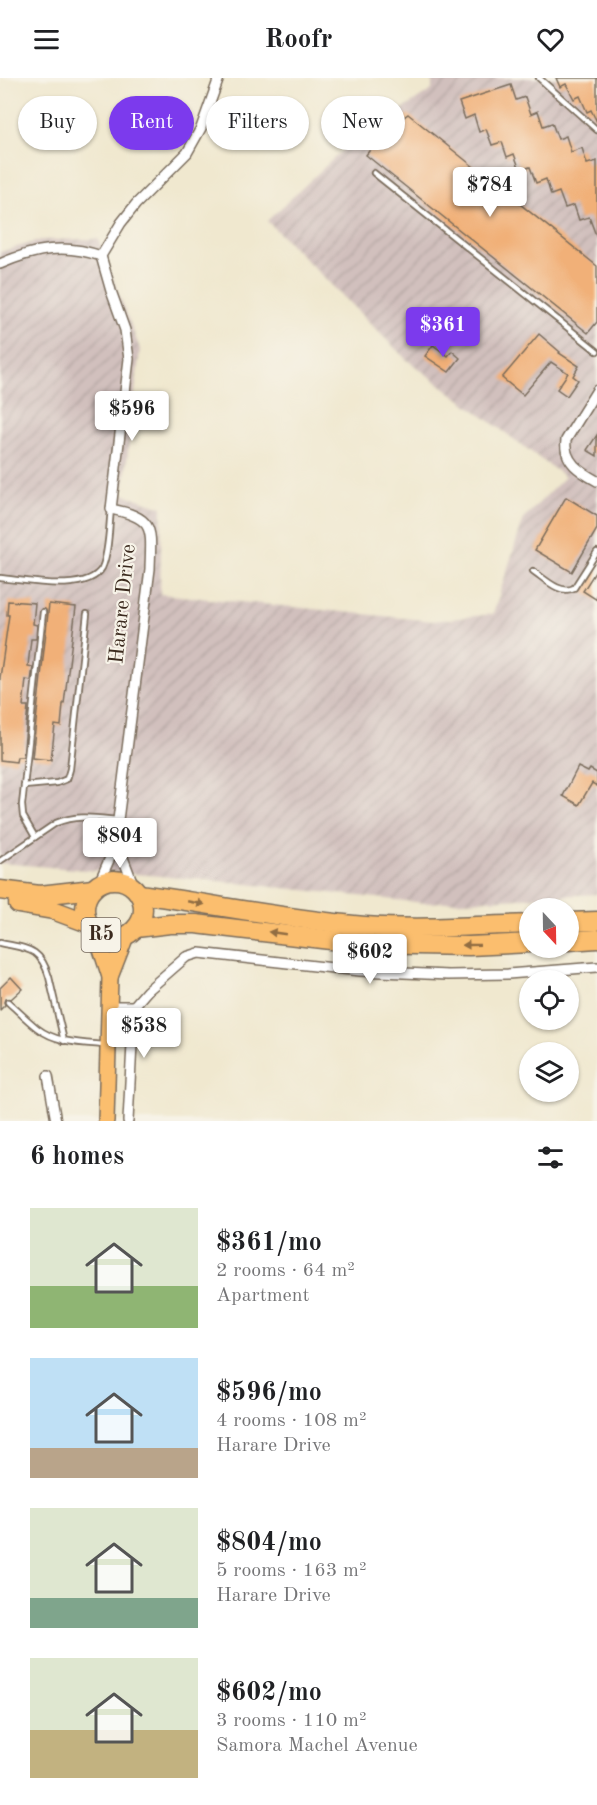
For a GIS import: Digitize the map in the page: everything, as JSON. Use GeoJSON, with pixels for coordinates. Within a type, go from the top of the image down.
{"type":"FeatureCollection","features":[{"type":"Feature","properties":{"kind":"highway","name":"R5"},"geometry":{"type":"LineString","coordinates":[[0,890],[40,895],[96,887],[107,881],[117,880],[127,883],[137,892],[142,902],[143,912],[131,932]]}},
{"type":"Feature","properties":{"kind":"highway","name":"R5"},"geometry":{"type":"LineString","coordinates":[[92,927],[86,916],[86,902],[96,887]]}},
{"type":"Feature","properties":{"kind":"highway","name":"R5"},"geometry":{"type":"LineString","coordinates":[[137,892],[330,923],[364,926],[434,928],[519,924]]}},
{"type":"Feature","properties":{"kind":"highway","name":"R5"},"geometry":{"type":"LineString","coordinates":[[0,901],[36,906],[92,927],[108,937],[170,924],[196,924],[364,944],[469,946],[519,944]]}},
{"type":"Feature","properties":{"kind":"highway"},"geometry":{"type":"LineString","coordinates":[[579,922],[597,921]]}},
{"type":"Feature","properties":{"kind":"highway"},"geometry":{"type":"LineString","coordinates":[[579,940],[597,939]]}},
{"type":"Feature","properties":{"kind":"main road"},"geometry":{"type":"LineString","coordinates":[[92,927],[110,977],[106,1121]]}},
{"type":"Feature","properties":{"kind":"main road"},"geometry":{"type":"LineString","coordinates":[[110,977],[131,932]]}},
{"type":"Feature","properties":{"kind":"street"},"geometry":{"type":"LineString","coordinates":[[111,508],[129,359],[125,330],[101,256],[121,223],[136,204],[187,153],[201,128],[219,78]]}},
{"type":"Feature","properties":{"kind":"street"},"geometry":{"type":"LineString","coordinates":[[0,264],[52,249],[87,251],[101,256]]}},
{"type":"Feature","properties":{"kind":"street"},"geometry":{"type":"LineString","coordinates":[[597,390],[566,440],[565,447],[567,455],[578,469],[597,482]]}},
{"type":"Feature","properties":{"kind":"street","name":"Harare Drive"},"geometry":{"type":"LineString","coordinates":[[96,887],[117,842],[150,569],[151,533],[147,524],[128,512],[111,508]]}},
{"type":"Feature","properties":{"kind":"street","name":"Harare Drive"},"geometry":{"type":"LineString","coordinates":[[117,842],[137,892]]}},
{"type":"Feature","properties":{"kind":"street"},"geometry":{"type":"LineString","coordinates":[[128,1121],[134,1006],[147,991],[186,957],[199,953],[360,970],[448,975],[508,974],[597,967]]}},
{"type":"Feature","properties":{"kind":"street"},"geometry":{"type":"LineString","coordinates":[[110,1006],[134,1006]]}},
{"type":"Feature","properties":{"kind":"street"},"geometry":{"type":"LineString","coordinates":[[48,1076],[57,1121]]}},
{"type":"Feature","properties":{"kind":"lane"},"geometry":{"type":"LineString","coordinates":[[539,78],[597,130]]}},
{"type":"Feature","properties":{"kind":"lane"},"geometry":{"type":"LineString","coordinates":[[374,173],[597,351]]}},
{"type":"Feature","properties":{"kind":"lane"},"geometry":{"type":"LineString","coordinates":[[0,578],[70,585],[90,579],[102,567],[111,508]]}},
{"type":"Feature","properties":{"kind":"lane"},"geometry":{"type":"LineString","coordinates":[[533,571],[562,590],[568,591],[574,588],[597,552]]}},
{"type":"Feature","properties":{"kind":"lane"},"geometry":{"type":"LineString","coordinates":[[34,837],[22,816],[43,612]]}},
{"type":"Feature","properties":{"kind":"lane"},"geometry":{"type":"LineString","coordinates":[[24,786],[57,783],[67,779],[87,614]]}},
{"type":"Feature","properties":{"kind":"lane"},"geometry":{"type":"LineString","coordinates":[[0,861],[63,820],[83,817],[118,820]]}},
{"type":"Feature","properties":{"kind":"lane"},"geometry":{"type":"LineString","coordinates":[[0,943],[30,949],[40,957],[50,977],[64,1041]]}},
{"type":"Feature","properties":{"kind":"lane"},"geometry":{"type":"LineString","coordinates":[[8,1002],[38,1029],[64,1041],[108,1045]]}},
{"type":"Feature","properties":{"kind":"shaded area"},"geometry":{"type":"Polygon","coordinates":[[[432,78],[597,78],[597,894],[424,903],[209,880],[0,863],[0,252],[41,240],[98,239],[140,349],[123,494],[162,507],[160,594],[433,621],[493,614],[524,518],[565,477],[407,360],[267,221],[343,150],[405,150],[405,108],[432,90],[432,78]]]}},
{"type":"Feature","properties":{"kind":"building"},"geometry":{"type":"Polygon","coordinates":[[[556,78],[597,78],[597,122],[591,110],[587,112],[580,96],[574,99],[566,84],[560,87],[556,78]]]}},
{"type":"Feature","properties":{"kind":"building"},"geometry":{"type":"Polygon","coordinates":[[[511,85],[516,100],[525,97],[531,114],[538,111],[543,126],[552,123],[558,139],[566,136],[571,152],[582,148],[587,164],[597,161],[597,238],[589,217],[579,220],[574,205],[565,208],[559,192],[551,195],[546,179],[536,183],[530,167],[520,170],[514,154],[507,157],[502,142],[492,145],[486,129],[479,132],[474,115],[465,119],[459,102],[511,85]]]}},
{"type":"Feature","properties":{"kind":"building"},"geometry":{"type":"Polygon","coordinates":[[[408,114],[597,266],[597,322],[588,333],[366,155],[370,150],[405,150],[405,116],[408,114]]]}},
{"type":"Feature","properties":{"kind":"building"},"geometry":{"type":"Polygon","coordinates":[[[539,334],[559,353],[579,366],[573,376],[578,380],[567,396],[557,389],[568,373],[551,362],[523,395],[502,378],[539,334]]]}},
{"type":"Feature","properties":{"kind":"building"},"geometry":{"type":"Polygon","coordinates":[[[433,345],[448,356],[452,351],[460,358],[449,372],[425,356],[433,345]]]}},
{"type":"Feature","properties":{"kind":"building"},"geometry":{"type":"Polygon","coordinates":[[[597,435],[597,456],[587,450],[597,435]]]}},
{"type":"Feature","properties":{"kind":"building"},"geometry":{"type":"Polygon","coordinates":[[[566,497],[597,516],[597,529],[572,572],[535,550],[566,497]]]}},
{"type":"Feature","properties":{"kind":"building"},"geometry":{"type":"Polygon","coordinates":[[[597,569],[597,600],[583,591],[597,569]]]}},
{"type":"Feature","properties":{"kind":"building"},"geometry":{"type":"Polygon","coordinates":[[[8,601],[35,603],[33,624],[37,625],[36,639],[31,639],[28,666],[33,667],[31,681],[26,680],[23,706],[28,706],[23,757],[17,757],[16,762],[0,760],[0,678],[9,615],[7,615],[8,601]]]}},
{"type":"Feature","properties":{"kind":"building"},"geometry":{"type":"Polygon","coordinates":[[[49,604],[76,607],[61,726],[55,725],[51,760],[32,758],[49,604]]]}},
{"type":"Feature","properties":{"kind":"building"},"geometry":{"type":"Polygon","coordinates":[[[578,767],[597,773],[597,786],[592,783],[579,805],[563,796],[578,767]]]}},
{"type":"Feature","properties":{"kind":"building"},"geometry":{"type":"Polygon","coordinates":[[[11,977],[22,989],[11,999],[5,999],[5,1005],[0,1010],[0,988],[11,977]]]}}]}
